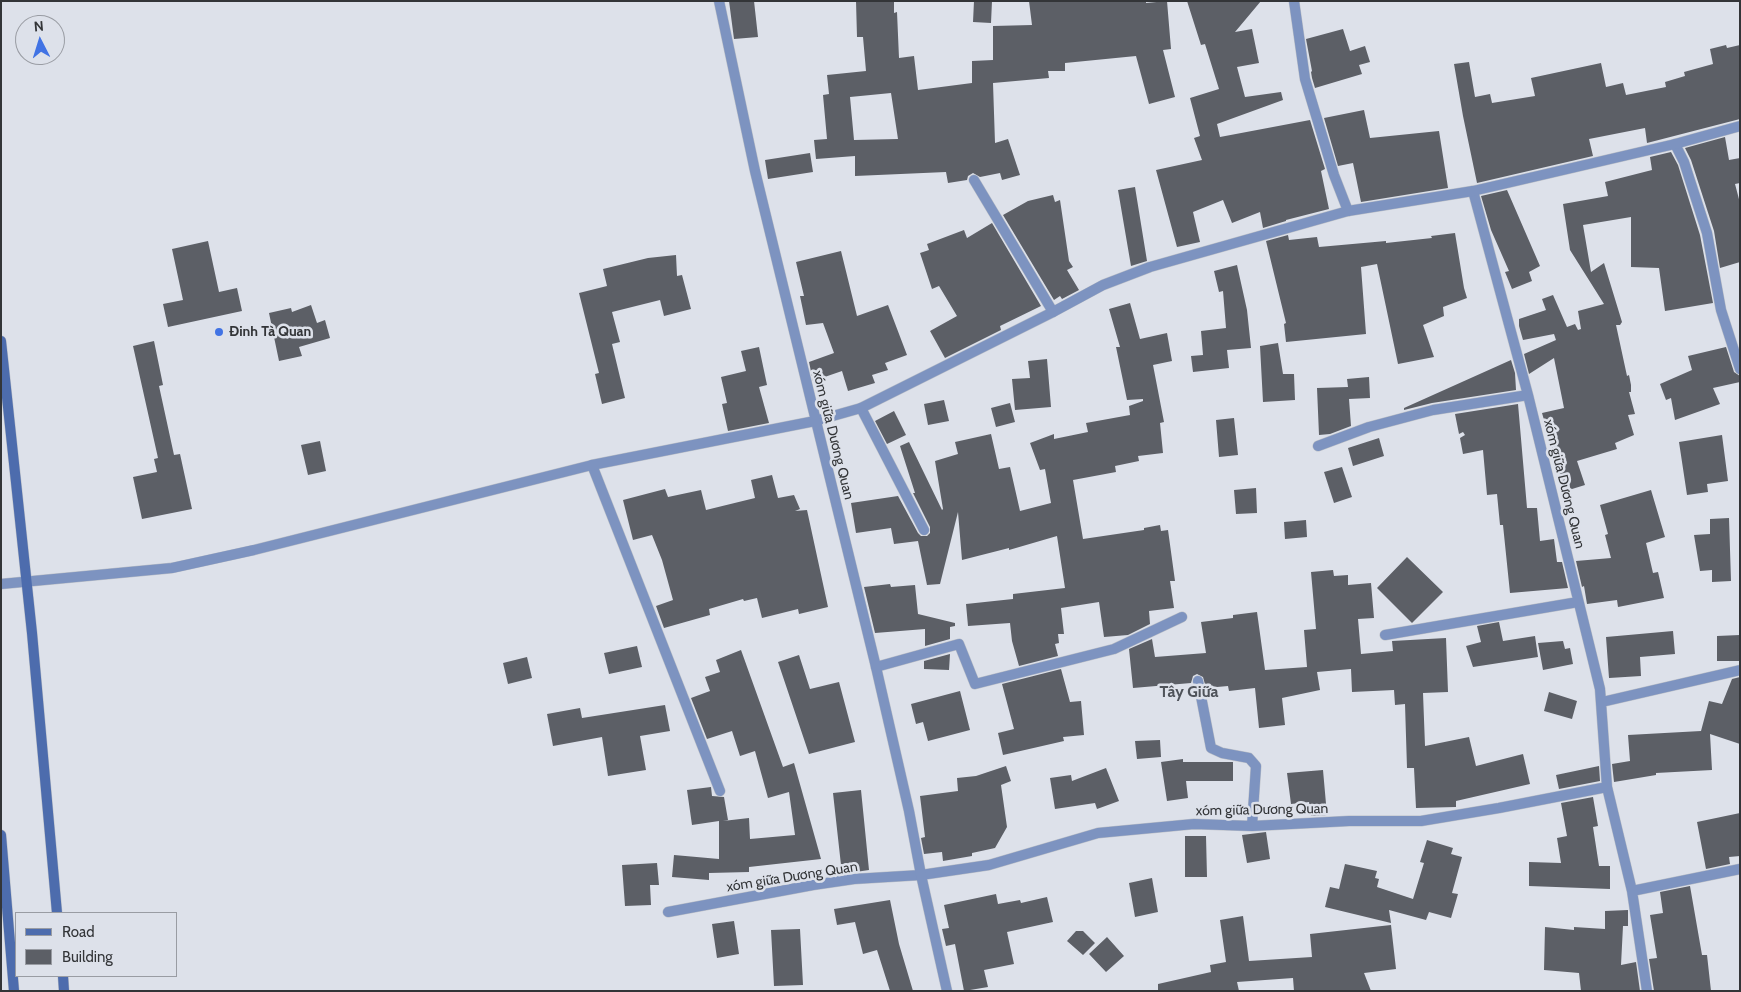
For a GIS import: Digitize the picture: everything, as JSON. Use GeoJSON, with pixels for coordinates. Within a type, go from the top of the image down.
{"type":"FeatureCollection","features":[{"type":"Feature","properties":{"kind":"main road"},"geometry":{"type":"LineString","coordinates":[[1,341],[32,633],[57,912]]}},
{"type":"Feature","properties":{"kind":"main road"},"geometry":{"type":"LineString","coordinates":[[1,835],[14,991]]}},
{"type":"Feature","properties":{"kind":"main road"},"geometry":{"type":"LineString","coordinates":[[63,977],[64,991]]}},
{"type":"Feature","properties":{"kind":"street","name":"xóm giữa Dương Quan"},"geometry":{"type":"LineString","coordinates":[[718,1],[755,171],[876,667],[947,991]]}},
{"type":"Feature","properties":{"kind":"street"},"geometry":{"type":"LineString","coordinates":[[1294,1],[1305,79],[1334,175],[1348,211]]}},
{"type":"Feature","properties":{"kind":"street"},"geometry":{"type":"LineString","coordinates":[[1,584],[172,568],[254,550],[592,465],[815,421],[861,408],[1103,285],[1127,275],[1348,211],[1473,191],[1675,144],[1740,126]]}},
{"type":"Feature","properties":{"kind":"street"},"geometry":{"type":"LineString","coordinates":[[1675,144],[1684,162],[1707,233],[1721,310],[1740,369]]}},
{"type":"Feature","properties":{"kind":"street"},"geometry":{"type":"LineString","coordinates":[[974,180],[1053,312]]}},
{"type":"Feature","properties":{"kind":"street","name":"xóm giữa Dương Quan"},"geometry":{"type":"LineString","coordinates":[[1473,191],[1528,395],[1602,702],[1607,787],[1632,891],[1647,991]]}},
{"type":"Feature","properties":{"kind":"street"},"geometry":{"type":"LineString","coordinates":[[1318,446],[1369,427],[1433,410],[1528,395]]}},
{"type":"Feature","properties":{"kind":"street"},"geometry":{"type":"LineString","coordinates":[[861,408],[924,530]]}},
{"type":"Feature","properties":{"kind":"street"},"geometry":{"type":"LineString","coordinates":[[592,465],[720,791]]}},
{"type":"Feature","properties":{"kind":"street"},"geometry":{"type":"LineString","coordinates":[[1385,636],[1578,602]]}},
{"type":"Feature","properties":{"kind":"street"},"geometry":{"type":"LineString","coordinates":[[876,667],[959,644],[974,684],[1114,649],[1182,617]]}},
{"type":"Feature","properties":{"kind":"street"},"geometry":{"type":"LineString","coordinates":[[1602,702],[1740,670]]}},
{"type":"Feature","properties":{"kind":"street"},"geometry":{"type":"LineString","coordinates":[[1198,681],[1211,748],[1222,754],[1249,758],[1256,766],[1252,826]]}},
{"type":"Feature","properties":{"kind":"street","name":"xóm giữa Dương Quan"},"geometry":{"type":"LineString","coordinates":[[668,912],[813,884],[854,879],[921,875],[989,865],[1098,833],[1194,824],[1252,826],[1421,821],[1607,787]]}},
{"type":"Feature","properties":{"kind":"street"},"geometry":{"type":"LineString","coordinates":[[1632,891],[1740,869]]}},
{"type":"Feature","properties":{"kind":"building"},"geometry":{"type":"Polygon","coordinates":[[[729,1],[754,1],[758,37],[734,39],[729,1]]]}},
{"type":"Feature","properties":{"kind":"building"},"geometry":{"type":"Polygon","coordinates":[[[856,1],[894,1],[894,13],[897,12],[899,58],[914,56],[918,90],[972,83],[972,61],[993,60],[993,26],[1032,25],[1029,1],[1146,1],[1146,3],[1167,1],[1171,49],[1163,50],[1175,97],[1149,104],[1136,56],[1065,63],[1065,71],[1048,71],[1049,78],[993,83],[995,143],[1008,139],[1020,175],[1002,180],[1000,173],[980,177],[973,173],[968,176],[967,180],[948,183],[946,172],[855,176],[855,156],[816,159],[814,140],[827,139],[823,95],[829,94],[827,75],[866,71],[863,37],[857,37],[856,1]],[[891,93],[850,97],[854,140],[898,139],[891,93]]]}},
{"type":"Feature","properties":{"kind":"building"},"geometry":{"type":"Polygon","coordinates":[[[974,1],[992,1],[991,23],[973,22],[974,1]]]}},
{"type":"Feature","properties":{"kind":"building"},"geometry":{"type":"Polygon","coordinates":[[[1187,1],[1261,1],[1235,32],[1252,29],[1259,63],[1237,67],[1245,97],[1281,92],[1283,100],[1217,124],[1220,137],[1310,120],[1325,169],[1321,171],[1329,209],[1263,228],[1260,212],[1232,223],[1223,200],[1193,212],[1200,242],[1177,247],[1156,170],[1202,160],[1194,138],[1200,136],[1190,98],[1219,89],[1205,44],[1201,45],[1187,1]]]}},
{"type":"Feature","properties":{"kind":"building"},"geometry":{"type":"Polygon","coordinates":[[[1343,29],[1350,51],[1365,46],[1370,62],[1359,65],[1362,74],[1315,88],[1306,39],[1343,29]]]}},
{"type":"Feature","properties":{"kind":"building"},"geometry":{"type":"Polygon","coordinates":[[[1726,45],[1727,48],[1740,45],[1740,119],[1647,143],[1645,128],[1589,139],[1593,156],[1477,183],[1454,64],[1469,62],[1475,97],[1490,94],[1492,103],[1535,96],[1531,78],[1601,63],[1606,87],[1623,83],[1626,95],[1666,87],[1665,82],[1685,76],[1684,72],[1713,64],[1710,49],[1726,45]]]}},
{"type":"Feature","properties":{"kind":"building"},"geometry":{"type":"Polygon","coordinates":[[[1364,110],[1370,138],[1439,131],[1448,188],[1361,202],[1353,163],[1338,166],[1324,118],[1364,110]]]}},
{"type":"Feature","properties":{"kind":"building"},"geometry":{"type":"Polygon","coordinates":[[[1725,137],[1729,160],[1740,158],[1740,183],[1735,184],[1740,203],[1740,262],[1720,268],[1714,231],[1691,160],[1685,148],[1725,137]]]}},
{"type":"Feature","properties":{"kind":"building"},"geometry":{"type":"Polygon","coordinates":[[[1671,152],[1678,165],[1700,235],[1713,303],[1665,311],[1659,268],[1631,267],[1631,217],[1583,225],[1591,272],[1604,263],[1622,322],[1620,325],[1616,325],[1627,376],[1629,375],[1631,385],[1631,392],[1629,392],[1635,414],[1628,415],[1634,435],[1615,443],[1617,449],[1577,461],[1585,485],[1564,489],[1542,413],[1564,408],[1554,358],[1529,374],[1524,354],[1556,340],[1554,334],[1523,340],[1519,319],[1546,310],[1542,299],[1553,295],[1567,327],[1575,324],[1578,330],[1581,329],[1578,311],[1604,304],[1570,250],[1563,204],[1608,196],[1605,182],[1652,170],[1650,157],[1671,152]]]}},
{"type":"Feature","properties":{"kind":"building"},"geometry":{"type":"Polygon","coordinates":[[[810,153],[813,172],[768,179],[765,160],[810,153]]]}},
{"type":"Feature","properties":{"kind":"building"},"geometry":{"type":"Polygon","coordinates":[[[1135,187],[1147,261],[1131,266],[1118,190],[1135,187]]]}},
{"type":"Feature","properties":{"kind":"building"},"geometry":{"type":"Polygon","coordinates":[[[1507,190],[1540,266],[1529,272],[1532,281],[1512,289],[1505,272],[1509,271],[1491,230],[1481,196],[1507,190]]]}},
{"type":"Feature","properties":{"kind":"building"},"geometry":{"type":"Polygon","coordinates":[[[1053,195],[1055,202],[1060,200],[1069,261],[1073,267],[1067,270],[1079,290],[1062,299],[1060,296],[1054,300],[1003,215],[1028,201],[1053,195]]]}},
{"type":"Feature","properties":{"kind":"building"},"geometry":{"type":"Polygon","coordinates":[[[992,223],[1041,306],[1000,326],[1001,330],[945,358],[930,331],[957,316],[939,286],[932,289],[920,253],[929,250],[927,244],[964,230],[967,238],[992,223]]]}},
{"type":"Feature","properties":{"kind":"building"},"geometry":{"type":"Polygon","coordinates":[[[1455,233],[1467,298],[1443,307],[1444,316],[1423,325],[1434,357],[1398,364],[1377,264],[1361,267],[1366,334],[1286,342],[1284,324],[1286,323],[1266,241],[1288,235],[1289,240],[1317,237],[1319,247],[1386,241],[1386,243],[1432,238],[1431,236],[1455,233]]]}},
{"type":"Feature","properties":{"kind":"building"},"geometry":{"type":"Polygon","coordinates":[[[208,241],[219,292],[237,288],[242,311],[168,327],[163,304],[183,300],[172,249],[208,241]]]}},
{"type":"Feature","properties":{"kind":"building"},"geometry":{"type":"Polygon","coordinates":[[[841,251],[857,316],[888,305],[907,355],[885,363],[888,370],[872,375],[875,383],[848,391],[842,371],[813,381],[809,362],[834,353],[823,323],[806,325],[800,296],[804,296],[796,262],[841,251]]]}},
{"type":"Feature","properties":{"kind":"building"},"geometry":{"type":"Polygon","coordinates":[[[676,255],[677,276],[682,275],[691,309],[664,316],[660,300],[612,312],[620,342],[612,344],[625,398],[602,404],[595,374],[599,373],[579,293],[607,286],[603,269],[648,258],[676,255]]]}},
{"type":"Feature","properties":{"kind":"building"},"geometry":{"type":"Polygon","coordinates":[[[1237,265],[1247,310],[1251,348],[1227,350],[1229,368],[1193,372],[1191,356],[1203,355],[1201,331],[1226,328],[1223,291],[1219,292],[1214,271],[1237,265]]]}},
{"type":"Feature","properties":{"kind":"building"},"geometry":{"type":"Polygon","coordinates":[[[1130,303],[1140,339],[1167,333],[1172,361],[1153,365],[1164,422],[1160,423],[1163,453],[1138,456],[1139,461],[1115,466],[1116,472],[1073,480],[1083,539],[1144,530],[1144,528],[1160,525],[1161,531],[1168,530],[1175,581],[1170,581],[1174,608],[1149,611],[1150,624],[1128,635],[1104,637],[1099,602],[1061,608],[1064,634],[1058,634],[1059,643],[1055,644],[1058,656],[1019,666],[1012,641],[1010,623],[968,626],[966,604],[1013,599],[1013,594],[1065,588],[1057,536],[1009,550],[1009,548],[962,560],[958,512],[940,584],[927,585],[918,541],[894,544],[891,528],[856,533],[851,503],[898,496],[918,533],[921,536],[927,536],[930,533],[930,527],[913,493],[915,493],[900,446],[909,442],[942,510],[935,461],[958,454],[955,442],[991,434],[999,469],[1010,467],[1020,511],[1051,503],[1045,469],[1040,470],[1030,443],[1054,434],[1054,439],[1088,432],[1086,423],[1130,415],[1129,406],[1143,401],[1143,399],[1127,400],[1116,347],[1120,347],[1109,309],[1130,303]]]}},
{"type":"Feature","properties":{"kind":"building"},"geometry":{"type":"Polygon","coordinates":[[[311,305],[317,323],[325,320],[330,338],[299,347],[302,356],[279,361],[269,313],[291,308],[292,312],[311,305]]]}},
{"type":"Feature","properties":{"kind":"building"},"geometry":{"type":"Polygon","coordinates":[[[154,341],[163,385],[159,386],[174,455],[180,454],[192,509],[142,519],[133,477],[157,472],[154,459],[158,458],[133,346],[154,341]]]}},
{"type":"Feature","properties":{"kind":"building"},"geometry":{"type":"Polygon","coordinates":[[[1278,343],[1283,374],[1294,374],[1295,400],[1263,402],[1260,346],[1278,343]]]}},
{"type":"Feature","properties":{"kind":"building"},"geometry":{"type":"Polygon","coordinates":[[[759,347],[767,385],[759,387],[769,423],[728,431],[722,404],[727,403],[721,377],[746,371],[741,351],[759,347]]]}},
{"type":"Feature","properties":{"kind":"building"},"geometry":{"type":"Polygon","coordinates":[[[1726,347],[1734,372],[1740,376],[1740,382],[1713,388],[1720,404],[1675,420],[1671,398],[1666,400],[1660,384],[1692,370],[1688,356],[1726,347]]]}},
{"type":"Feature","properties":{"kind":"building"},"geometry":{"type":"Polygon","coordinates":[[[1047,359],[1051,407],[1015,410],[1012,379],[1030,378],[1028,361],[1047,359]]]}},
{"type":"Feature","properties":{"kind":"building"},"geometry":{"type":"Polygon","coordinates":[[[1511,360],[1515,373],[1516,390],[1432,403],[1404,410],[1404,408],[1511,360]]]}},
{"type":"Feature","properties":{"kind":"building"},"geometry":{"type":"Polygon","coordinates":[[[1369,377],[1370,398],[1349,399],[1351,426],[1330,434],[1319,435],[1317,388],[1348,387],[1347,379],[1369,377]]]}},
{"type":"Feature","properties":{"kind":"building"},"geometry":{"type":"Polygon","coordinates":[[[944,400],[949,421],[928,425],[924,404],[944,400]]]}},
{"type":"Feature","properties":{"kind":"building"},"geometry":{"type":"Polygon","coordinates":[[[1010,403],[1015,422],[996,427],[991,408],[1010,403]]]}},
{"type":"Feature","properties":{"kind":"building"},"geometry":{"type":"Polygon","coordinates":[[[1518,404],[1527,508],[1537,508],[1540,541],[1554,539],[1557,562],[1562,562],[1568,588],[1510,593],[1503,525],[1500,525],[1497,494],[1487,495],[1483,450],[1463,454],[1460,438],[1465,435],[1463,432],[1459,434],[1455,414],[1518,404]]]}},
{"type":"Feature","properties":{"kind":"building"},"geometry":{"type":"Polygon","coordinates":[[[894,411],[906,435],[887,444],[875,421],[894,411]]]}},
{"type":"Feature","properties":{"kind":"building"},"geometry":{"type":"Polygon","coordinates":[[[1234,418],[1238,455],[1219,457],[1216,420],[1234,418]]]}},
{"type":"Feature","properties":{"kind":"building"},"geometry":{"type":"Polygon","coordinates":[[[1722,435],[1728,481],[1707,484],[1708,492],[1687,495],[1679,442],[1722,435]]]}},
{"type":"Feature","properties":{"kind":"building"},"geometry":{"type":"Polygon","coordinates":[[[1379,438],[1384,456],[1353,466],[1348,448],[1379,438]]]}},
{"type":"Feature","properties":{"kind":"building"},"geometry":{"type":"Polygon","coordinates":[[[320,441],[326,471],[308,475],[301,445],[320,441]]]}},
{"type":"Feature","properties":{"kind":"building"},"geometry":{"type":"Polygon","coordinates":[[[1342,467],[1352,497],[1334,503],[1324,472],[1342,467]]]}},
{"type":"Feature","properties":{"kind":"building"},"geometry":{"type":"Polygon","coordinates":[[[772,475],[778,498],[794,495],[800,509],[795,511],[807,510],[828,607],[799,614],[798,609],[762,618],[757,598],[744,601],[743,599],[709,609],[710,615],[664,628],[656,606],[673,600],[662,560],[652,535],[633,540],[623,500],[665,489],[668,497],[701,490],[706,510],[755,498],[751,480],[772,475]]]}},
{"type":"Feature","properties":{"kind":"building"},"geometry":{"type":"Polygon","coordinates":[[[1256,488],[1257,513],[1236,514],[1234,490],[1256,488]]]}},
{"type":"Feature","properties":{"kind":"building"},"geometry":{"type":"Polygon","coordinates":[[[1651,490],[1665,537],[1646,543],[1653,573],[1658,572],[1664,598],[1618,607],[1617,600],[1587,604],[1584,586],[1582,587],[1576,561],[1611,558],[1605,535],[1608,534],[1600,505],[1651,490]]]}},
{"type":"Feature","properties":{"kind":"building"},"geometry":{"type":"Polygon","coordinates":[[[1729,518],[1731,581],[1712,582],[1712,570],[1700,571],[1694,535],[1710,534],[1710,519],[1729,518]]]}},
{"type":"Feature","properties":{"kind":"building"},"geometry":{"type":"Polygon","coordinates":[[[1306,520],[1307,537],[1285,539],[1284,522],[1306,520]]]}},
{"type":"Feature","properties":{"kind":"building"},"geometry":{"type":"Polygon","coordinates":[[[1407,557],[1443,592],[1412,623],[1377,588],[1407,557]]]}},
{"type":"Feature","properties":{"kind":"building"},"geometry":{"type":"Polygon","coordinates":[[[1333,570],[1334,576],[1348,575],[1348,585],[1371,583],[1374,618],[1358,619],[1361,654],[1393,651],[1392,641],[1446,638],[1448,692],[1423,693],[1425,746],[1469,737],[1476,766],[1523,754],[1530,784],[1456,801],[1456,807],[1416,808],[1414,768],[1407,768],[1405,704],[1395,705],[1394,690],[1352,692],[1351,669],[1317,672],[1320,690],[1282,698],[1285,725],[1259,728],[1255,688],[1229,691],[1228,686],[1206,688],[1203,677],[1197,674],[1193,676],[1191,683],[1133,688],[1129,649],[1152,639],[1155,657],[1206,653],[1201,622],[1233,618],[1233,615],[1257,612],[1265,670],[1307,667],[1304,630],[1316,629],[1311,572],[1333,570]]]}},
{"type":"Feature","properties":{"kind":"building"},"geometry":{"type":"Polygon","coordinates":[[[890,584],[891,587],[915,585],[918,614],[955,623],[955,626],[950,627],[950,639],[925,646],[925,629],[875,633],[864,587],[890,584]]]}},
{"type":"Feature","properties":{"kind":"building"},"geometry":{"type":"Polygon","coordinates":[[[1499,622],[1503,641],[1535,636],[1538,657],[1473,667],[1466,646],[1481,642],[1477,626],[1499,622]]]}},
{"type":"Feature","properties":{"kind":"building"},"geometry":{"type":"Polygon","coordinates":[[[1673,631],[1675,654],[1640,657],[1641,676],[1609,678],[1606,637],[1673,631]]]}},
{"type":"Feature","properties":{"kind":"building"},"geometry":{"type":"Polygon","coordinates":[[[1740,635],[1740,661],[1717,661],[1717,636],[1740,635]]]}},
{"type":"Feature","properties":{"kind":"building"},"geometry":{"type":"Polygon","coordinates":[[[1563,641],[1565,649],[1570,648],[1573,664],[1543,670],[1538,643],[1563,641]]]}},
{"type":"Feature","properties":{"kind":"building"},"geometry":{"type":"Polygon","coordinates":[[[637,646],[642,667],[609,674],[604,653],[637,646]]]}},
{"type":"Feature","properties":{"kind":"building"},"geometry":{"type":"Polygon","coordinates":[[[741,650],[783,767],[794,763],[821,859],[749,867],[749,872],[709,873],[709,880],[672,877],[674,855],[719,859],[719,821],[692,825],[687,790],[711,787],[712,796],[724,797],[728,820],[723,821],[749,818],[750,839],[795,835],[789,792],[768,798],[755,751],[740,756],[732,731],[707,739],[691,698],[710,691],[705,677],[720,672],[716,660],[741,650]]]}},
{"type":"Feature","properties":{"kind":"building"},"geometry":{"type":"Polygon","coordinates":[[[950,654],[949,670],[924,669],[924,661],[950,654]]]}},
{"type":"Feature","properties":{"kind":"building"},"geometry":{"type":"Polygon","coordinates":[[[799,655],[810,689],[839,682],[855,742],[809,754],[778,662],[799,655]]]}},
{"type":"Feature","properties":{"kind":"building"},"geometry":{"type":"Polygon","coordinates":[[[527,657],[532,678],[508,684],[503,663],[527,657]]]}},
{"type":"Feature","properties":{"kind":"building"},"geometry":{"type":"Polygon","coordinates":[[[1061,669],[1070,702],[1081,701],[1084,735],[1063,737],[1064,741],[1003,755],[998,733],[1014,729],[1002,684],[1061,669]]]}},
{"type":"Feature","properties":{"kind":"building"},"geometry":{"type":"Polygon","coordinates":[[[1740,677],[1740,744],[1710,734],[1712,770],[1656,773],[1656,775],[1614,782],[1612,764],[1630,761],[1628,735],[1701,731],[1709,701],[1722,704],[1732,679],[1740,677]]]}},
{"type":"Feature","properties":{"kind":"building"},"geometry":{"type":"Polygon","coordinates":[[[960,691],[970,730],[928,741],[923,722],[916,724],[911,704],[960,691]]]}},
{"type":"Feature","properties":{"kind":"building"},"geometry":{"type":"Polygon","coordinates":[[[1549,692],[1577,701],[1572,719],[1544,711],[1549,692]]]}},
{"type":"Feature","properties":{"kind":"building"},"geometry":{"type":"Polygon","coordinates":[[[665,705],[670,731],[640,736],[646,770],[608,776],[602,737],[553,746],[547,714],[580,708],[582,718],[665,705]]]}},
{"type":"Feature","properties":{"kind":"building"},"geometry":{"type":"Polygon","coordinates":[[[1160,740],[1161,757],[1137,759],[1135,741],[1160,740]]]}},
{"type":"Feature","properties":{"kind":"building"},"geometry":{"type":"Polygon","coordinates":[[[1183,759],[1183,762],[1233,762],[1233,781],[1186,781],[1188,798],[1167,801],[1161,762],[1183,759]]]}},
{"type":"Feature","properties":{"kind":"building"},"geometry":{"type":"Polygon","coordinates":[[[1006,766],[1011,781],[1001,785],[1007,827],[995,848],[972,853],[972,856],[943,861],[942,852],[924,854],[921,838],[925,837],[920,796],[958,791],[957,778],[976,776],[1006,766]]]}},
{"type":"Feature","properties":{"kind":"building"},"geometry":{"type":"Polygon","coordinates":[[[1599,766],[1600,781],[1559,789],[1556,775],[1599,766]]]}},
{"type":"Feature","properties":{"kind":"building"},"geometry":{"type":"Polygon","coordinates":[[[1106,768],[1119,801],[1097,809],[1095,803],[1055,809],[1050,778],[1071,775],[1072,781],[1106,768]]]}},
{"type":"Feature","properties":{"kind":"building"},"geometry":{"type":"Polygon","coordinates":[[[1323,770],[1327,815],[1311,816],[1309,802],[1291,804],[1287,773],[1323,770]]]}},
{"type":"Feature","properties":{"kind":"building"},"geometry":{"type":"Polygon","coordinates":[[[861,790],[869,870],[842,874],[833,793],[861,790]]]}},
{"type":"Feature","properties":{"kind":"building"},"geometry":{"type":"Polygon","coordinates":[[[1593,797],[1598,826],[1593,827],[1599,866],[1610,866],[1610,889],[1529,886],[1529,862],[1561,863],[1557,838],[1567,836],[1561,803],[1593,797]]]}},
{"type":"Feature","properties":{"kind":"building"},"geometry":{"type":"Polygon","coordinates":[[[1740,813],[1740,856],[1729,857],[1730,864],[1706,869],[1697,822],[1740,813]]]}},
{"type":"Feature","properties":{"kind":"building"},"geometry":{"type":"Polygon","coordinates":[[[1266,832],[1270,859],[1247,863],[1242,835],[1266,832]]]}},
{"type":"Feature","properties":{"kind":"building"},"geometry":{"type":"Polygon","coordinates":[[[1185,836],[1206,836],[1207,877],[1185,877],[1185,836]]]}},
{"type":"Feature","properties":{"kind":"building"},"geometry":{"type":"Polygon","coordinates":[[[1427,840],[1453,848],[1451,854],[1462,857],[1452,893],[1458,894],[1451,918],[1429,912],[1426,920],[1389,910],[1391,923],[1325,907],[1330,887],[1339,889],[1345,864],[1377,871],[1375,878],[1379,879],[1377,887],[1413,899],[1424,863],[1420,862],[1427,840]]]}},
{"type":"Feature","properties":{"kind":"building"},"geometry":{"type":"Polygon","coordinates":[[[657,863],[659,885],[650,885],[651,905],[625,906],[622,865],[657,863]]]}},
{"type":"Feature","properties":{"kind":"building"},"geometry":{"type":"Polygon","coordinates":[[[1152,878],[1158,912],[1135,917],[1129,883],[1152,878]]]}},
{"type":"Feature","properties":{"kind":"building"},"geometry":{"type":"Polygon","coordinates":[[[1690,886],[1702,955],[1707,955],[1711,991],[1654,991],[1649,959],[1657,958],[1650,915],[1663,913],[1660,892],[1690,886]]]}},
{"type":"Feature","properties":{"kind":"building"},"geometry":{"type":"Polygon","coordinates":[[[996,894],[998,904],[1020,900],[1021,903],[1047,897],[1053,922],[1007,932],[1014,964],[984,970],[988,987],[964,991],[955,944],[946,946],[942,929],[949,928],[944,905],[996,894]]]}},
{"type":"Feature","properties":{"kind":"building"},"geometry":{"type":"Polygon","coordinates":[[[890,900],[899,944],[913,991],[890,991],[877,950],[863,954],[855,922],[837,925],[834,909],[890,900]]]}},
{"type":"Feature","properties":{"kind":"building"},"geometry":{"type":"Polygon","coordinates":[[[1628,910],[1628,926],[1623,926],[1621,965],[1636,962],[1640,991],[1581,991],[1579,973],[1544,970],[1545,927],[1574,930],[1574,927],[1605,929],[1605,911],[1628,910]]]}},
{"type":"Feature","properties":{"kind":"building"},"geometry":{"type":"Polygon","coordinates":[[[1243,916],[1249,961],[1312,957],[1310,934],[1391,925],[1396,969],[1364,973],[1371,991],[1294,991],[1293,978],[1237,982],[1239,991],[1158,991],[1158,984],[1211,972],[1210,965],[1226,962],[1220,920],[1243,916]]]}},
{"type":"Feature","properties":{"kind":"building"},"geometry":{"type":"Polygon","coordinates":[[[734,921],[739,954],[717,958],[712,924],[734,921]]]}},
{"type":"Feature","properties":{"kind":"building"},"geometry":{"type":"Polygon","coordinates":[[[800,929],[803,985],[774,986],[771,930],[800,929]]]}},
{"type":"Feature","properties":{"kind":"building"},"geometry":{"type":"Polygon","coordinates":[[[1076,931],[1083,931],[1095,943],[1083,955],[1067,941],[1076,931]]]}},
{"type":"Feature","properties":{"kind":"building"},"geometry":{"type":"Polygon","coordinates":[[[1107,937],[1124,956],[1106,972],[1089,954],[1107,937]]]}},
{"type":"Feature","properties":{"kind":"place","name":"Đinh Tà Quan"},"geometry":{"type":"Point","coordinates":[219,332]}},
{"type":"Feature","properties":{"kind":"district","name":"Tây Giữa"},"geometry":{"type":"Point","coordinates":[1189,692]}}]}
